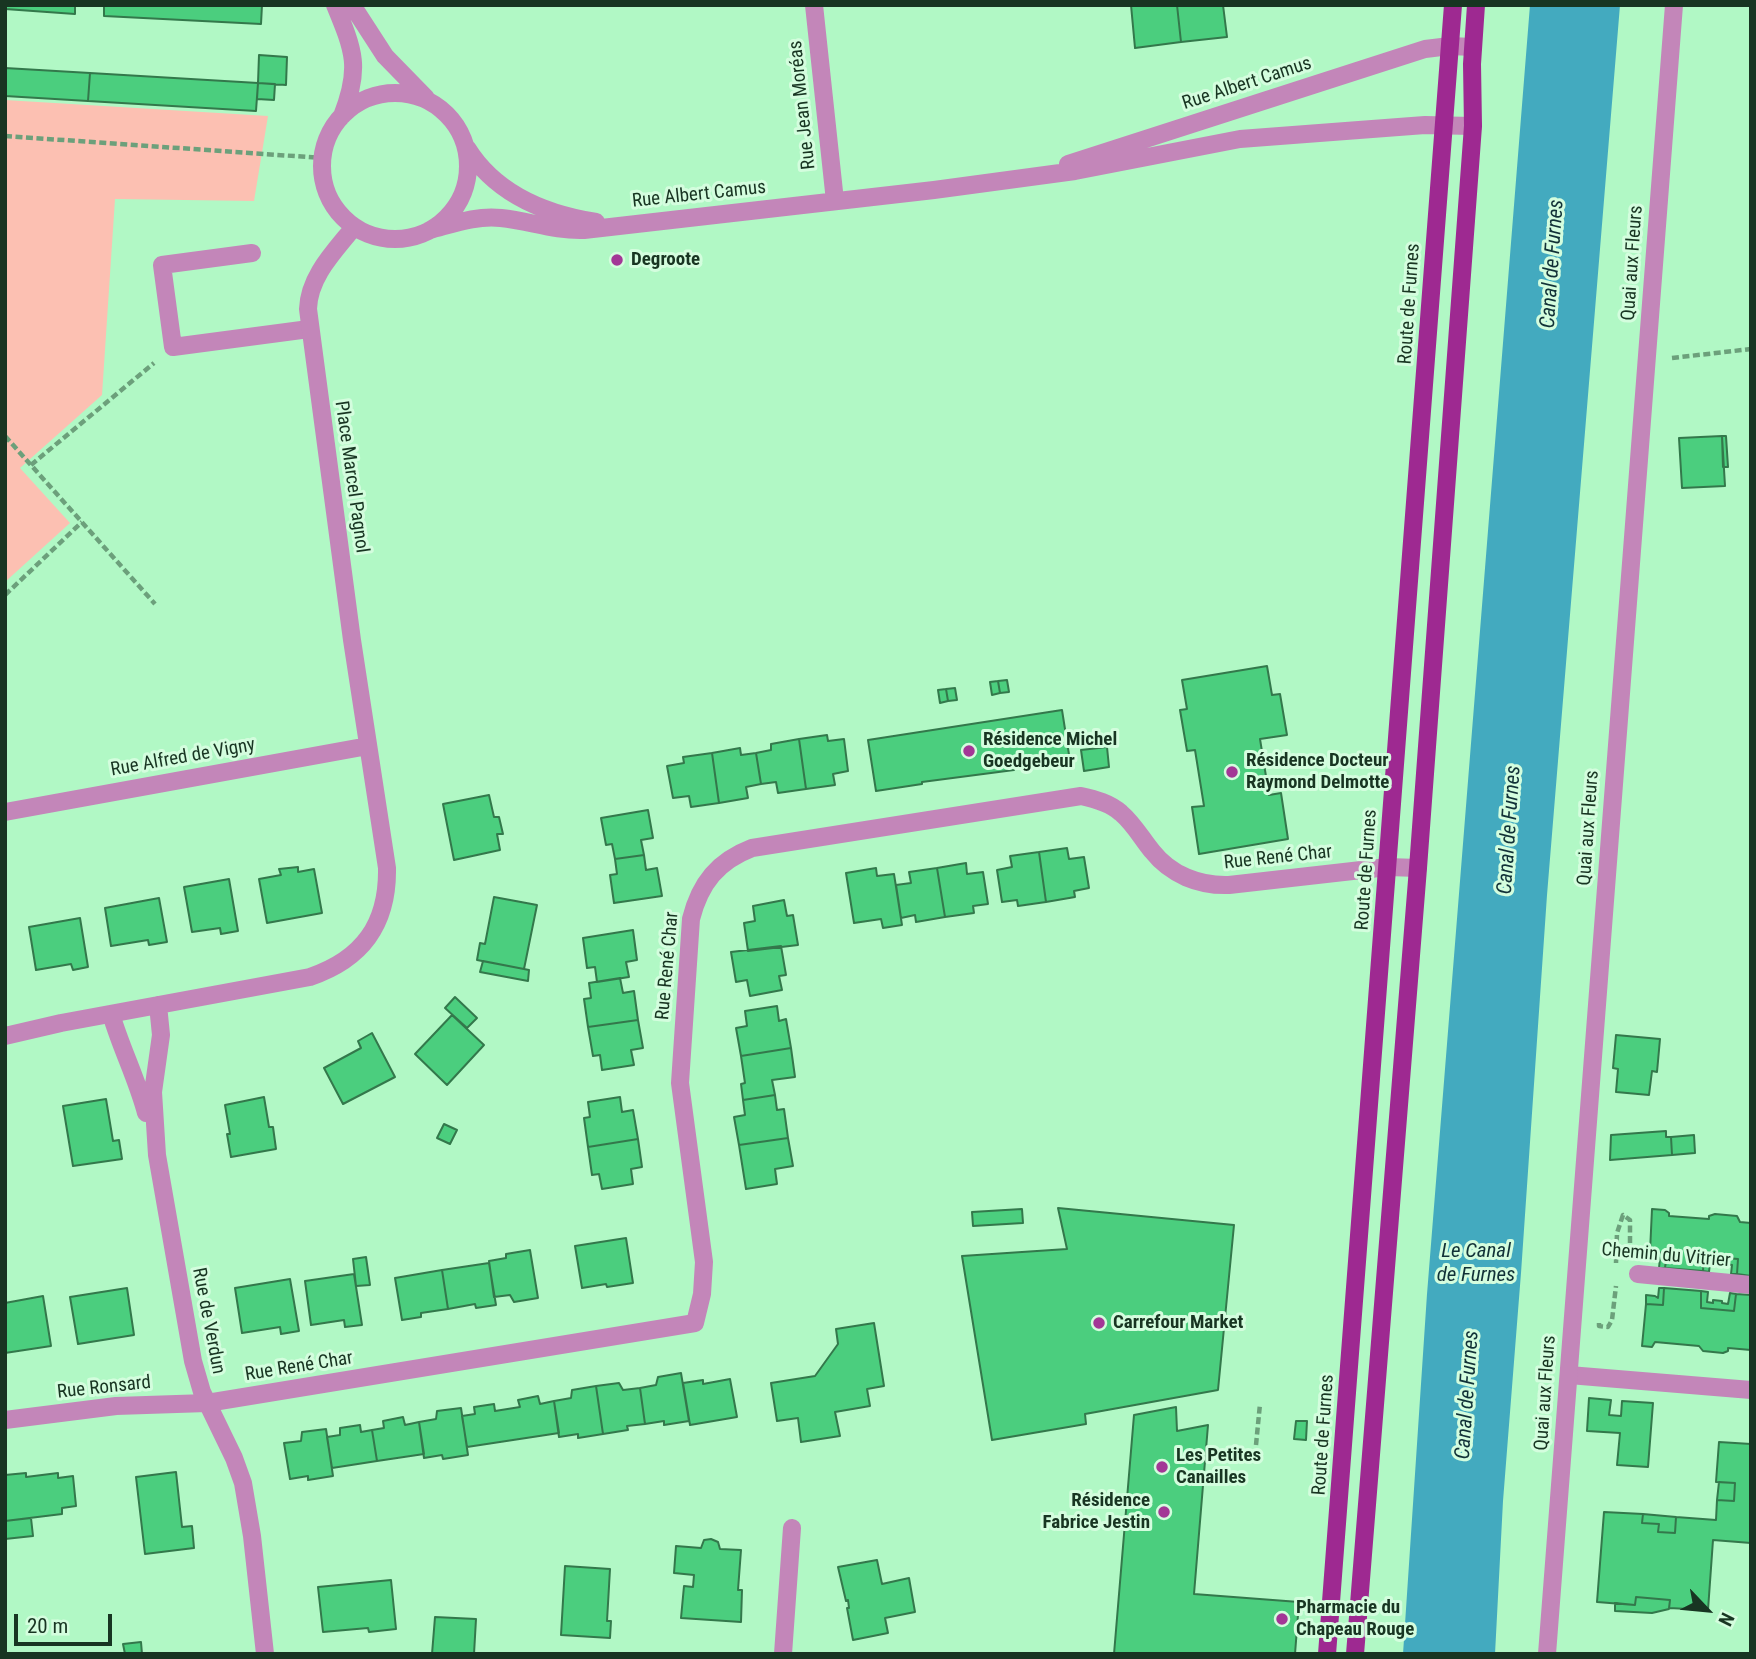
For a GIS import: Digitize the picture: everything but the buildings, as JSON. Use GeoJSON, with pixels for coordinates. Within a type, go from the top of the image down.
{"type":"FeatureCollection","features":[{"type":"Feature","properties":{"kind":"main road","name":"Route de Furnes"},"geometry":{"type":"LineString","coordinates":[[1328,1654],[1452,5]]}},
{"type":"Feature","properties":{"kind":"main road"},"geometry":{"type":"LineString","coordinates":[[1355,1654],[1418,868],[1473,126],[1476,5]]}},
{"type":"Feature","properties":{"kind":"street"},"geometry":{"type":"LineString","coordinates":[[335,5],[354,56],[352,85],[341,116],[328,135],[322,158],[323,181],[338,211],[355,227],[392,239],[414,236],[430,230],[452,211],[463,192],[468,164],[464,142],[453,121],[384,56],[352,5]]}},
{"type":"Feature","properties":{"kind":"street","name":"Rue Jean Moréas"},"geometry":{"type":"LineString","coordinates":[[814,5],[835,201]]}},
{"type":"Feature","properties":{"kind":"street","name":"Quai aux Fleurs"},"geometry":{"type":"LineString","coordinates":[[1547,1654],[1674,5]]}},
{"type":"Feature","properties":{"kind":"street","name":"Rue Albert Camus"},"geometry":{"type":"LineString","coordinates":[[1037,176],[1425,49],[1474,47]]}},
{"type":"Feature","properties":{"kind":"street"},"geometry":{"type":"LineString","coordinates":[[341,116],[364,99],[386,93],[415,95],[431,102]]}},
{"type":"Feature","properties":{"kind":"street","name":"Rue Albert Camus"},"geometry":{"type":"LineString","coordinates":[[430,230],[489,217],[563,230],[617,225],[934,190],[1101,168],[1240,139],[1308,132],[1473,126]]}},
{"type":"Feature","properties":{"kind":"street","name":"Rue Albert Camus"},"geometry":{"type":"LineString","coordinates":[[464,142],[486,174],[512,194],[558,213],[617,225]]}},
{"type":"Feature","properties":{"kind":"street","name":"Place Marcel Pagnol"},"geometry":{"type":"LineString","coordinates":[[355,227],[324,264],[308,302],[309,329],[368,746]]}},
{"type":"Feature","properties":{"kind":"street"},"geometry":{"type":"LineString","coordinates":[[253,253],[163,265],[173,347],[309,329]]}},
{"type":"Feature","properties":{"kind":"street"},"geometry":{"type":"LineString","coordinates":[[5,1036],[310,977],[338,966],[362,946],[383,909],[387,878],[368,746]]}},
{"type":"Feature","properties":{"kind":"street","name":"Rue Alfred de Vigny"},"geometry":{"type":"LineString","coordinates":[[5,812],[368,746]]}},
{"type":"Feature","properties":{"kind":"street","name":"Rue René Char"},"geometry":{"type":"LineString","coordinates":[[207,1403],[695,1323],[702,1294],[704,1262],[680,1083],[691,919],[695,903],[707,879],[740,852],[1081,796],[1102,802],[1121,813],[1161,861],[1204,884],[1229,885],[1388,867],[1418,868]]}},
{"type":"Feature","properties":{"kind":"street","name":"Rue de Verdun"},"geometry":{"type":"LineString","coordinates":[[157,1155],[153,1092],[160,1035],[158,1005]]}},
{"type":"Feature","properties":{"kind":"street","name":"Rue de Verdun"},"geometry":{"type":"LineString","coordinates":[[111,1014],[138,1082],[157,1155],[188,1337],[199,1382],[243,1483],[252,1536],[265,1654]]}},
{"type":"Feature","properties":{"kind":"street","name":"Chemin du Vitrier"},"geometry":{"type":"LineString","coordinates":[[1638,1274],[1751,1285]]}},
{"type":"Feature","properties":{"kind":"street"},"geometry":{"type":"LineString","coordinates":[[1569,1375],[1751,1390]]}},
{"type":"Feature","properties":{"kind":"street","name":"Rue Ronsard"},"geometry":{"type":"LineString","coordinates":[[5,1420],[116,1406],[207,1403]]}},
{"type":"Feature","properties":{"kind":"street"},"geometry":{"type":"LineString","coordinates":[[783,1654],[792,1528]]}},
{"type":"Feature","properties":{"kind":"path"},"geometry":{"type":"LineString","coordinates":[[5,136],[322,158]]}},
{"type":"Feature","properties":{"kind":"path"},"geometry":{"type":"LineString","coordinates":[[31,465],[173,347]]}},
{"type":"Feature","properties":{"kind":"path"},"geometry":{"type":"LineString","coordinates":[[1647,361],[1751,349]]}},
{"type":"Feature","properties":{"kind":"path"},"geometry":{"type":"LineString","coordinates":[[5,436],[155,604]]}},
{"type":"Feature","properties":{"kind":"path"},"geometry":{"type":"LineString","coordinates":[[5,595],[82,522]]}},
{"type":"Feature","properties":{"kind":"path"},"geometry":{"type":"LineString","coordinates":[[1256,1445],[1260,1404]]}},
{"type":"Feature","properties":{"kind":"shaded area"},"geometry":{"type":"Polygon","coordinates":[[[5,100],[268,116],[254,201],[115,199],[102,395],[20,468],[70,523],[5,582],[5,100]]]}},
{"type":"Feature","properties":{"kind":"water","name":"Le Canal de Furnes"},"geometry":{"type":"Polygon","coordinates":[[[1530,5],[1620,5],[1547,895],[1503,1501],[1495,1654],[1403,1654],[1427,1294],[1530,5]]]}},
{"type":"Feature","properties":{"kind":"place","name":"Degroote"},"geometry":{"type":"Point","coordinates":[617,260]}},
{"type":"Feature","properties":{"kind":"place","name":"Résidence Michel Goedgebeur"},"geometry":{"type":"Point","coordinates":[969,751]}},
{"type":"Feature","properties":{"kind":"place","name":"Résidence Docteur Raymond Delmotte"},"geometry":{"type":"Point","coordinates":[1232,772]}},
{"type":"Feature","properties":{"kind":"place","name":"Carrefour Market"},"geometry":{"type":"Point","coordinates":[1099,1323]}},
{"type":"Feature","properties":{"kind":"place","name":"Les Petites Canailles"},"geometry":{"type":"Point","coordinates":[1162,1467]}},
{"type":"Feature","properties":{"kind":"place","name":"Résidence Fabrice Jestin"},"geometry":{"type":"Point","coordinates":[1164,1512]}},
{"type":"Feature","properties":{"kind":"place","name":"Pharmacie du Chapeau Rouge"},"geometry":{"type":"Point","coordinates":[1282,1619]}},
{"type":"Feature","properties":{"kind":"water label","name":"Canal de Furnes"},"geometry":{"type":"Point","coordinates":[1553,264]}},
{"type":"Feature","properties":{"kind":"water label","name":"Canal de Furnes"},"geometry":{"type":"Point","coordinates":[1510,830]}},
{"type":"Feature","properties":{"kind":"water label","name":"Canal de Furnes"},"geometry":{"type":"Point","coordinates":[1468,1395]}}]}
